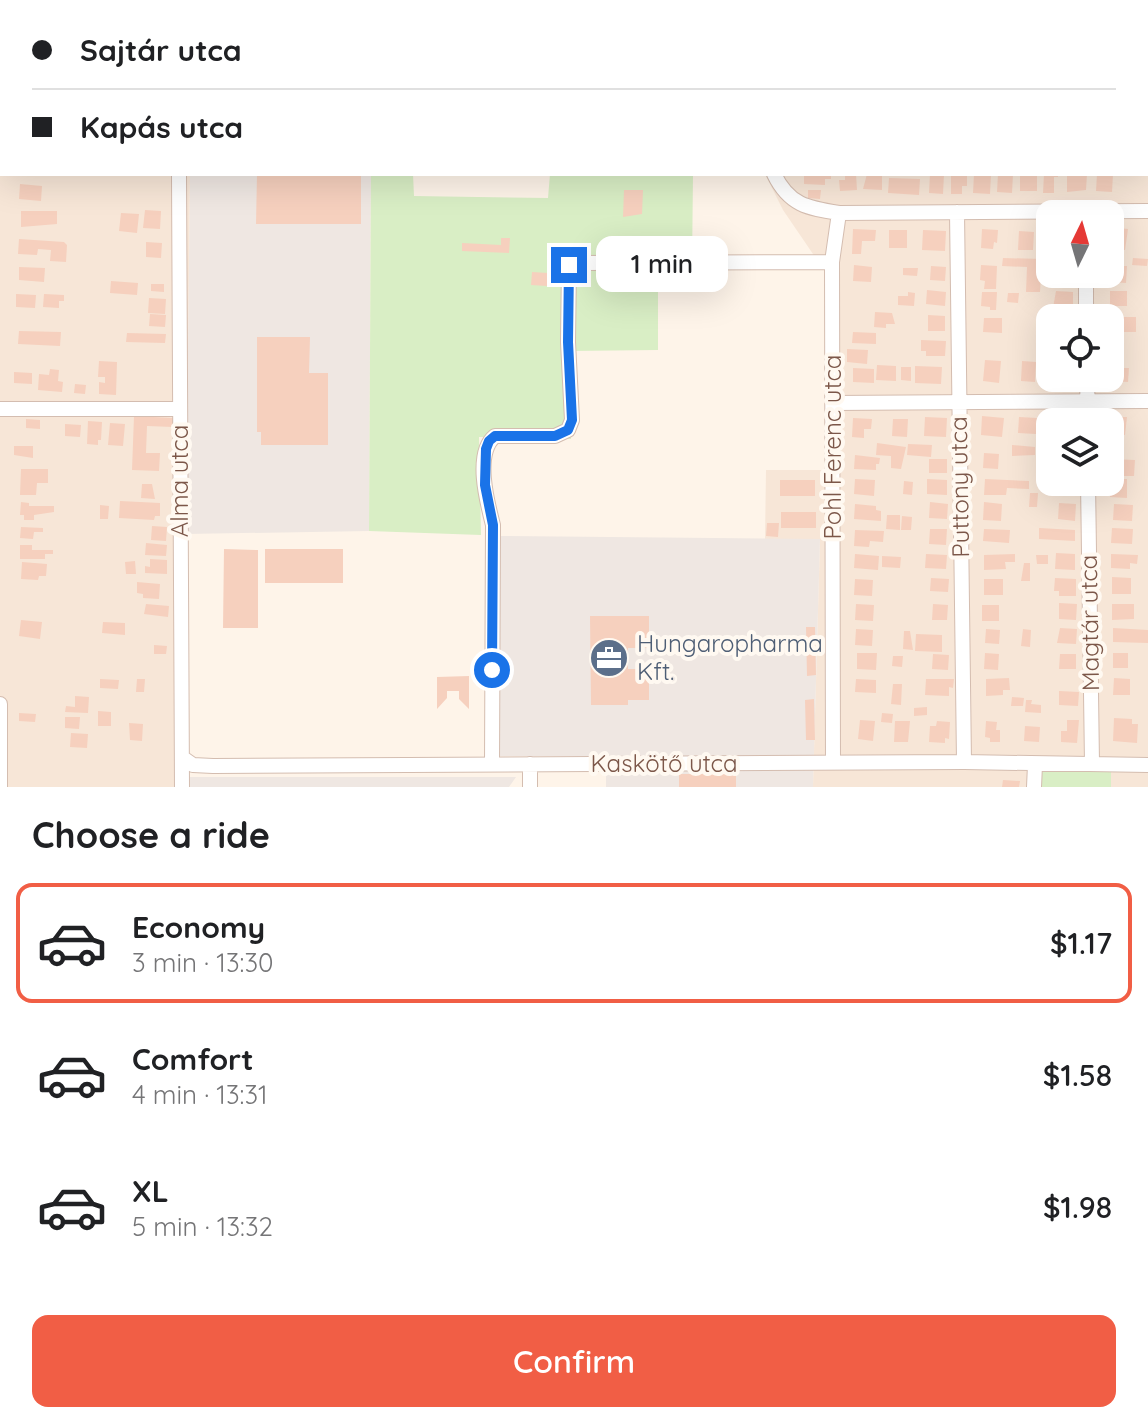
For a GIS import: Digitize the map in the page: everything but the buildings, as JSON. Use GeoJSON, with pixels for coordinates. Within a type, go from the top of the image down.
{"type":"FeatureCollection","features":[{"type":"Feature","properties":{"kind":"street","name":"Alma utca"},"geometry":{"type":"LineString","coordinates":[[179,176],[182,787]]}},
{"type":"Feature","properties":{"kind":"street"},"geometry":{"type":"LineString","coordinates":[[775,176],[792,201],[810,209],[839,213],[1036,213]]}},
{"type":"Feature","properties":{"kind":"street"},"geometry":{"type":"LineString","coordinates":[[1124,212],[1148,211]]}},
{"type":"Feature","properties":{"kind":"street","name":"Puttony utca"},"geometry":{"type":"LineString","coordinates":[[957,212],[964,762]]}},
{"type":"Feature","properties":{"kind":"street","name":"Pohl Ferenc utca"},"geometry":{"type":"LineString","coordinates":[[833,763],[832,262],[839,213]]}},
{"type":"Feature","properties":{"kind":"street"},"geometry":{"type":"LineString","coordinates":[[492,764],[493,525],[485,485],[486,449],[495,436],[563,435],[570,424],[569,265],[832,262]]}},
{"type":"Feature","properties":{"kind":"street"},"geometry":{"type":"LineString","coordinates":[[1087,392],[1087,408]]}},
{"type":"Feature","properties":{"kind":"street"},"geometry":{"type":"LineString","coordinates":[[833,403],[1148,401]]}},
{"type":"Feature","properties":{"kind":"street"},"geometry":{"type":"LineString","coordinates":[[0,409],[180,409]]}},
{"type":"Feature","properties":{"kind":"street","name":"Magtár utca"},"geometry":{"type":"LineString","coordinates":[[1088,496],[1092,763]]}},
{"type":"Feature","properties":{"kind":"street"},"geometry":{"type":"LineString","coordinates":[[0,704],[0,787]]}},
{"type":"Feature","properties":{"kind":"street","name":"Kaskötő utca"},"geometry":{"type":"LineString","coordinates":[[183,758],[193,765],[213,766],[964,762],[1148,765]]}},
{"type":"Feature","properties":{"kind":"street"},"geometry":{"type":"LineString","coordinates":[[530,764],[530,787]]}},
{"type":"Feature","properties":{"kind":"street"},"geometry":{"type":"LineString","coordinates":[[1034,787],[1035,765]]}},
{"type":"Feature","properties":{"kind":"shaded area"},"geometry":{"type":"Polygon","coordinates":[[[0,176],[190,176],[184,787],[0,787],[0,176]]]}},
{"type":"Feature","properties":{"kind":"shaded area"},"geometry":{"type":"Polygon","coordinates":[[[190,176],[371,176],[369,531],[186,534],[190,176]]]}},
{"type":"Feature","properties":{"kind":"shaded area"},"geometry":{"type":"Polygon","coordinates":[[[766,176],[1148,176],[1148,787],[1111,787],[1111,766],[1039,787],[813,787],[820,540],[765,539],[766,470],[825,470],[828,276],[783,210],[766,176]]]}},
{"type":"Feature","properties":{"kind":"shaded area"},"geometry":{"type":"Polygon","coordinates":[[[499,536],[820,539],[813,787],[606,787],[606,756],[494,756],[499,536]]]}},
{"type":"Feature","properties":{"kind":"shaded area"},"geometry":{"type":"Polygon","coordinates":[[[184,777],[516,777],[509,787],[184,787],[184,777]]]}},
{"type":"Feature","properties":{"kind":"green space"},"geometry":{"type":"Polygon","coordinates":[[[371,176],[413,176],[414,196],[548,198],[550,176],[693,176],[692,267],[658,265],[658,350],[569,351],[571,439],[479,437],[481,535],[369,531],[371,176]]]}},
{"type":"Feature","properties":{"kind":"green space"},"geometry":{"type":"Polygon","coordinates":[[[1040,765],[1111,765],[1111,787],[1040,787],[1040,765]]]}},
{"type":"Feature","properties":{"kind":"place","name":"Hungaropharma Kft."},"geometry":{"type":"Point","coordinates":[609,658]}},
{"type":"Feature","properties":{"kind":"route"},"geometry":{"type":"LineString","coordinates":[[492,670],[493,525],[486,497],[486,449],[495,436],[555,436],[563,435],[568,430],[572,420],[568,342],[569,265]]}}]}
